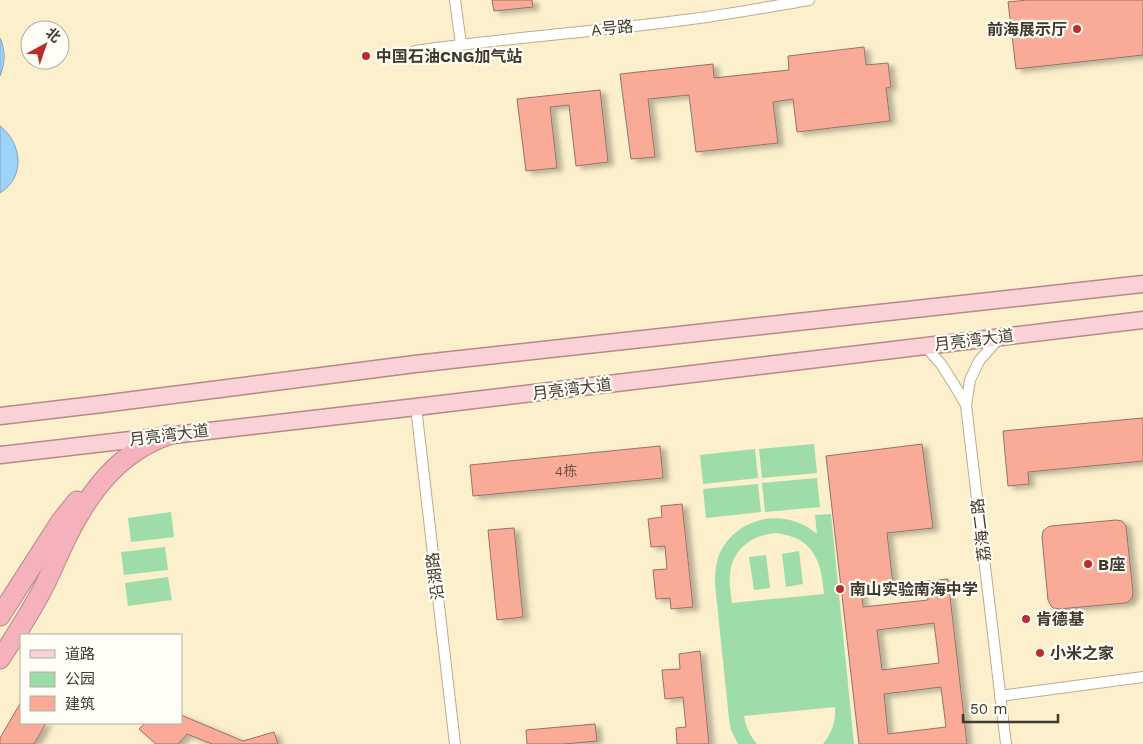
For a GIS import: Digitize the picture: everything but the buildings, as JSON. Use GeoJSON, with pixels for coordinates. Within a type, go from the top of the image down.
{"type":"FeatureCollection","features":[{"type":"Feature","properties":{"kind":"highway"},"geometry":{"type":"LineString","coordinates":[[0,616],[69,510],[93,485],[137,450],[168,435]]}},
{"type":"Feature","properties":{"kind":"highway"},"geometry":{"type":"LineString","coordinates":[[0,659],[40,594],[74,525],[95,492],[113,470]]}},
{"type":"Feature","properties":{"kind":"main road"},"geometry":{"type":"LineString","coordinates":[[0,416],[415,364],[1143,284]]}},
{"type":"Feature","properties":{"kind":"main road","name":"月亮湾大道"},"geometry":{"type":"LineString","coordinates":[[0,455],[1143,320]]}},
{"type":"Feature","properties":{"kind":"street"},"geometry":{"type":"LineString","coordinates":[[455,0],[460,44]]}},
{"type":"Feature","properties":{"kind":"street","name":"A号路"},"geometry":{"type":"LineString","coordinates":[[415,51],[460,44],[497,42],[684,20],[808,0]]}},
{"type":"Feature","properties":{"kind":"street","name":"荔海二路"},"geometry":{"type":"LineString","coordinates":[[1000,337],[979,361],[970,380],[966,405],[1006,744]]}},
{"type":"Feature","properties":{"kind":"street","name":"荔海二路"},"geometry":{"type":"LineString","coordinates":[[925,346],[941,364],[966,405]]}},
{"type":"Feature","properties":{"kind":"street","name":"沿湖路"},"geometry":{"type":"LineString","coordinates":[[416,407],[455,744]]}},
{"type":"Feature","properties":{"kind":"street"},"geometry":{"type":"LineString","coordinates":[[1000,696],[1143,677]]}},
{"type":"Feature","properties":{"kind":"green space"},"geometry":{"type":"Polygon","coordinates":[[[814,444],[817,473],[762,478],[759,449],[814,444]]]}},
{"type":"Feature","properties":{"kind":"green space"},"geometry":{"type":"Polygon","coordinates":[[[755,449],[758,478],[703,484],[700,455],[755,449]]]}},
{"type":"Feature","properties":{"kind":"green space"},"geometry":{"type":"Polygon","coordinates":[[[817,478],[820,507],[765,512],[762,483],[817,478]]]}},
{"type":"Feature","properties":{"kind":"green space"},"geometry":{"type":"Polygon","coordinates":[[[758,484],[761,512],[706,518],[703,489],[758,484]]]}},
{"type":"Feature","properties":{"kind":"green space"},"geometry":{"type":"Polygon","coordinates":[[[171,512],[174,537],[131,542],[128,518],[171,512]]]}},
{"type":"Feature","properties":{"kind":"green space"},"geometry":{"type":"Polygon","coordinates":[[[831,514],[854,744],[823,744],[833,727],[835,707],[744,716],[752,738],[757,744],[738,744],[731,730],[729,719],[715,584],[717,560],[723,547],[732,536],[754,522],[780,518],[805,526],[817,534],[815,515],[831,514]],[[776,533],[767,534],[751,540],[739,551],[730,575],[732,603],[824,594],[818,561],[807,546],[789,536],[776,533]]]}},
{"type":"Feature","properties":{"kind":"green space"},"geometry":{"type":"Polygon","coordinates":[[[165,547],[168,570],[124,575],[121,552],[165,547]]]}},
{"type":"Feature","properties":{"kind":"green space"},"geometry":{"type":"Polygon","coordinates":[[[799,551],[803,584],[786,587],[782,554],[799,551]]]}},
{"type":"Feature","properties":{"kind":"green space"},"geometry":{"type":"Polygon","coordinates":[[[766,555],[770,588],[754,590],[749,557],[766,555]]]}},
{"type":"Feature","properties":{"kind":"green space"},"geometry":{"type":"Polygon","coordinates":[[[168,577],[172,600],[128,606],[125,583],[168,577]]]}},
{"type":"Feature","properties":{"kind":"water"},"geometry":{"type":"Polygon","coordinates":[[[0,38],[4,57],[0,76],[0,38]]]}},
{"type":"Feature","properties":{"kind":"water"},"geometry":{"type":"Polygon","coordinates":[[[0,126],[13,141],[17,150],[18,160],[14,178],[0,193],[0,126]]]}},
{"type":"Feature","properties":{"kind":"place","name":"前海展示厅"},"geometry":{"type":"Point","coordinates":[1077,29]}},
{"type":"Feature","properties":{"kind":"place","name":"中国石油CNG加气站"},"geometry":{"type":"Point","coordinates":[366,56]}},
{"type":"Feature","properties":{"kind":"place","name":"B座"},"geometry":{"type":"Point","coordinates":[1088,564]}},
{"type":"Feature","properties":{"kind":"place","name":"南山实验南海中学"},"geometry":{"type":"Point","coordinates":[840,589]}},
{"type":"Feature","properties":{"kind":"place","name":"肯德基"},"geometry":{"type":"Point","coordinates":[1026,619]}},
{"type":"Feature","properties":{"kind":"place","name":"小米之家"},"geometry":{"type":"Point","coordinates":[1040,653]}}]}
